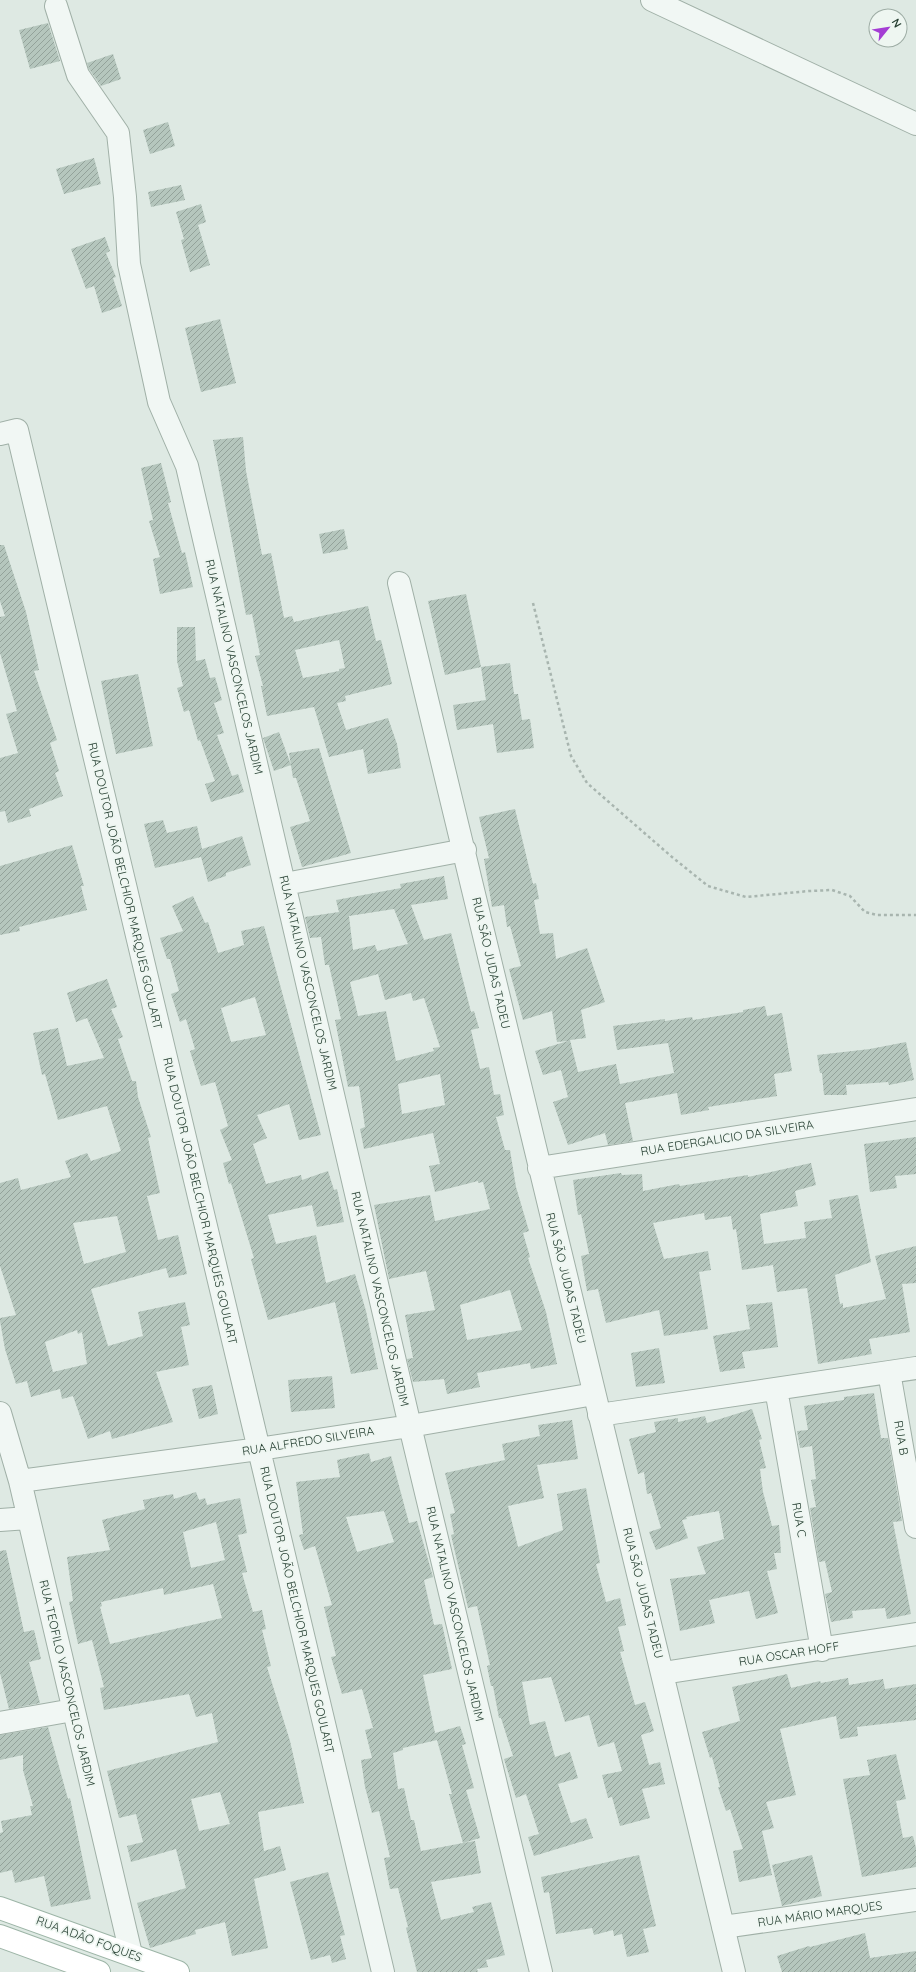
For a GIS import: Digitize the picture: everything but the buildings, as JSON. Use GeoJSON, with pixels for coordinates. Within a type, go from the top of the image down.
{"type":"FeatureCollection","features":[{"type":"Feature","properties":{"kind":"main road","name":"RUA ADÃO FOQUES"},"geometry":{"type":"LineString","coordinates":[[0,1908],[178,1972]]}},
{"type":"Feature","properties":{"kind":"main road"},"geometry":{"type":"LineString","coordinates":[[0,1936],[99,1972]]}},
{"type":"Feature","properties":{"kind":"street"},"geometry":{"type":"LineString","coordinates":[[652,0],[916,124]]}},
{"type":"Feature","properties":{"kind":"street","name":"RUA NATALINO VASCONCELOS JARDIM"},"geometry":{"type":"LineString","coordinates":[[56,6],[78,75],[118,133],[125,197],[129,264],[159,402],[187,466],[410,1426],[541,1972]]}},
{"type":"Feature","properties":{"kind":"street","name":"RUA DOUTOR JOÃO BELCHIOR MARQUES GOULART"},"geometry":{"type":"LineString","coordinates":[[8,432],[259,1449],[383,1972]]}},
{"type":"Feature","properties":{"kind":"street","name":"RUA SÃO JUDAS TADEU"},"geometry":{"type":"LineString","coordinates":[[399,583],[465,850],[539,1168],[663,1673],[734,1972]]}},
{"type":"Feature","properties":{"kind":"street"},"geometry":{"type":"LineString","coordinates":[[285,884],[465,850]]}},
{"type":"Feature","properties":{"kind":"street","name":"RUA EDERGALICIO DA SILVEIRA"},"geometry":{"type":"LineString","coordinates":[[539,1168],[916,1109]]}},
{"type":"Feature","properties":{"kind":"street"},"geometry":{"type":"LineString","coordinates":[[599,1415],[776,1390],[916,1368]]}},
{"type":"Feature","properties":{"kind":"street","name":"RUA B"},"geometry":{"type":"LineString","coordinates":[[889,1372],[916,1527]]}},
{"type":"Feature","properties":{"kind":"street","name":"RUA C"},"geometry":{"type":"LineString","coordinates":[[776,1390],[822,1650]]}},
{"type":"Feature","properties":{"kind":"street","name":"RUA ALFREDO SILVEIRA"},"geometry":{"type":"LineString","coordinates":[[20,1481],[259,1449],[410,1426],[594,1394]]}},
{"type":"Feature","properties":{"kind":"street","name":"RUA TEOFILO VASCONCELOS JARDIM"},"geometry":{"type":"LineString","coordinates":[[0,1413],[20,1481],[131,1954]]}},
{"type":"Feature","properties":{"kind":"street"},"geometry":{"type":"LineString","coordinates":[[0,1520],[28,1518]]}},
{"type":"Feature","properties":{"kind":"street","name":"RUA OSCAR HOFF"},"geometry":{"type":"LineString","coordinates":[[663,1673],[822,1650],[916,1634]]}},
{"type":"Feature","properties":{"kind":"street"},"geometry":{"type":"LineString","coordinates":[[0,1723],[74,1710]]}},
{"type":"Feature","properties":{"kind":"street","name":"RUA MÁRIO MARQUES"},"geometry":{"type":"LineString","coordinates":[[724,1927],[916,1900]]}},
{"type":"Feature","properties":{"kind":"path"},"geometry":{"type":"LineString","coordinates":[[533,603],[571,756],[587,783],[672,857],[708,886],[746,897],[832,890],[850,896],[866,912],[877,915],[916,915]]}}]}
